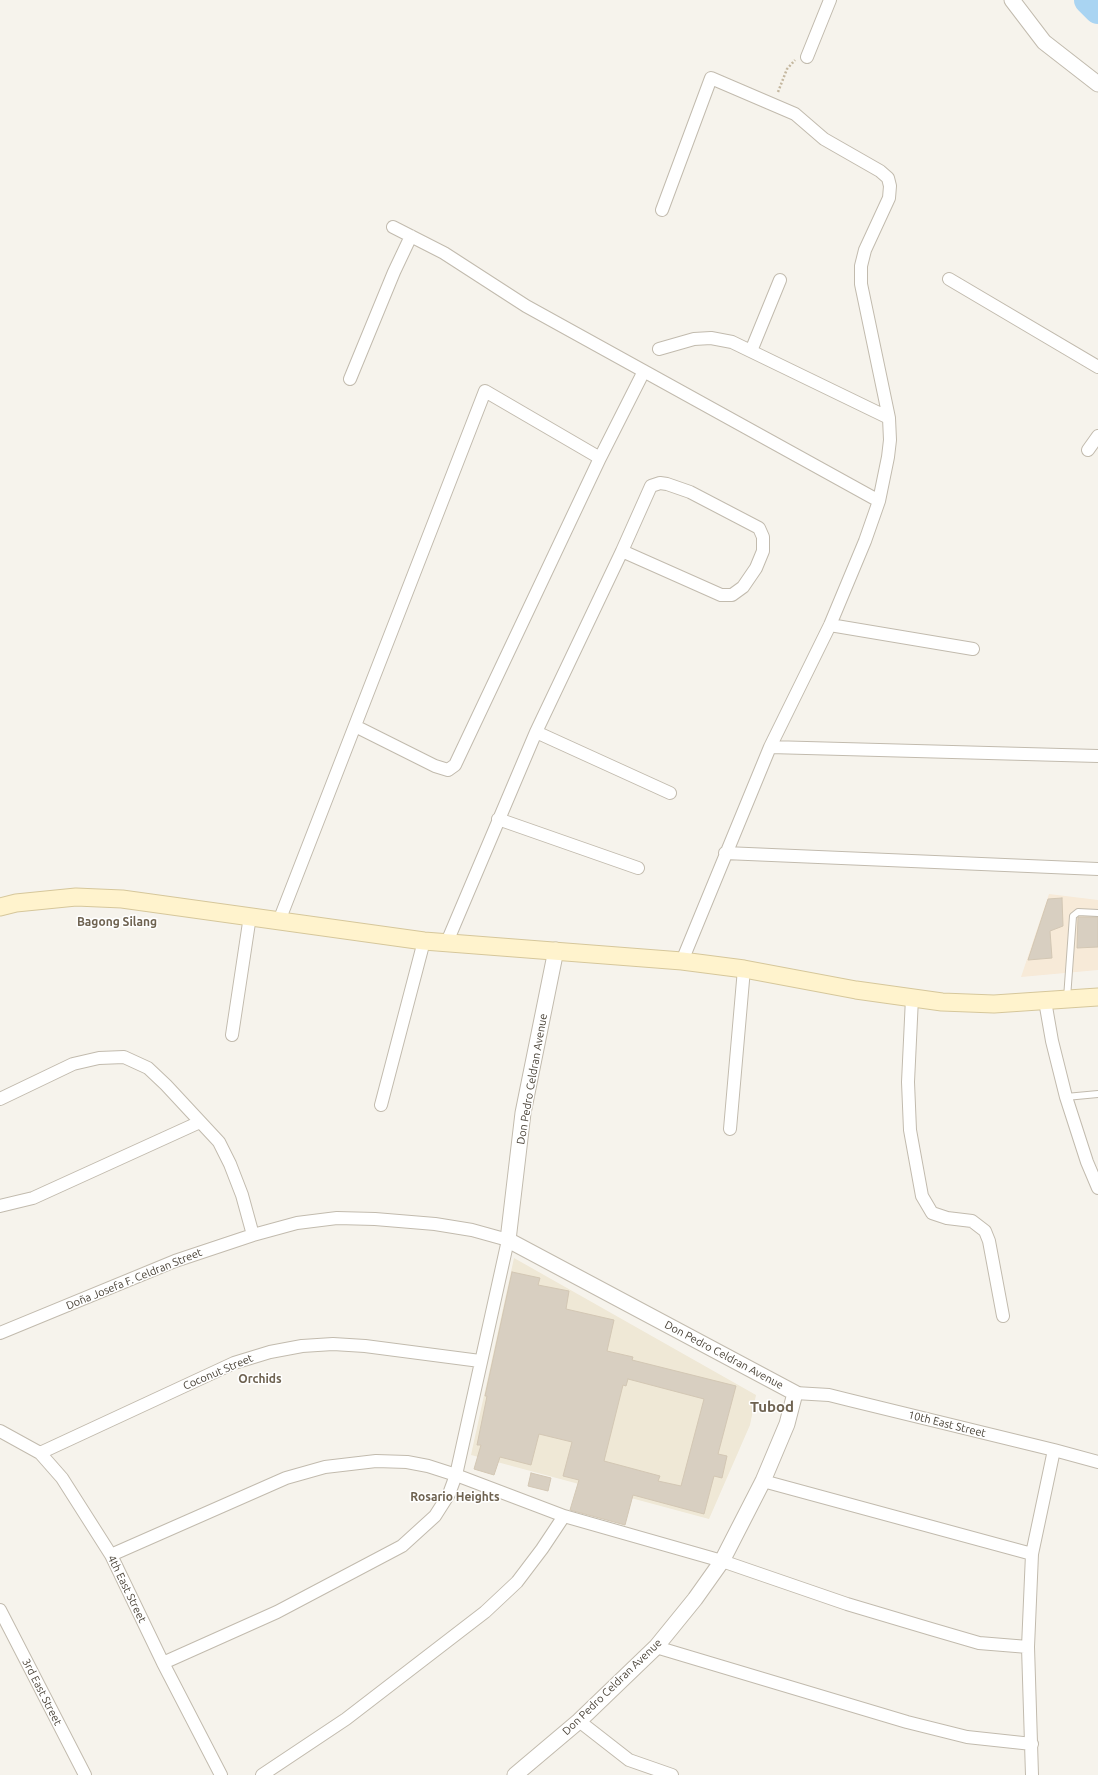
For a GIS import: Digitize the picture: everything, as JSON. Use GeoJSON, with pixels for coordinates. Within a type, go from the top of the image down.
{"type":"FeatureCollection","features":[{"type":"Feature","properties":{"kind":"main road"},"geometry":{"type":"LineString","coordinates":[[0,907],[16,903],[76,897],[107,898],[159,903],[424,941],[682,960],[744,969],[856,990],[942,1002],[994,1004],[1098,997]]}},
{"type":"Feature","properties":{"kind":"street"},"geometry":{"type":"LineString","coordinates":[[807,57],[830,0]]}},
{"type":"Feature","properties":{"kind":"street"},"geometry":{"type":"LineString","coordinates":[[1012,0],[1044,42],[1098,84]]}},
{"type":"Feature","properties":{"kind":"street"},"geometry":{"type":"LineString","coordinates":[[662,210],[711,78],[796,114],[824,139],[880,171],[888,178],[890,186],[889,198],[865,250],[861,266],[861,284],[889,418],[888,457],[879,501],[865,541],[830,625],[770,747],[682,960]]}},
{"type":"Feature","properties":{"kind":"street"},"geometry":{"type":"LineString","coordinates":[[393,228],[444,253],[526,306],[879,501]]}},
{"type":"Feature","properties":{"kind":"street"},"geometry":{"type":"LineString","coordinates":[[350,379],[394,272],[411,236]]}},
{"type":"Feature","properties":{"kind":"street"},"geometry":{"type":"LineString","coordinates":[[948,279],[1098,367]]}},
{"type":"Feature","properties":{"kind":"street"},"geometry":{"type":"LineString","coordinates":[[752,351],[780,280]]}},
{"type":"Feature","properties":{"kind":"street"},"geometry":{"type":"LineString","coordinates":[[659,349],[694,339],[712,338],[732,342],[889,418]]}},
{"type":"Feature","properties":{"kind":"street"},"geometry":{"type":"LineString","coordinates":[[355,726],[435,766],[448,770],[452,768],[458,759],[600,458],[644,371]]}},
{"type":"Feature","properties":{"kind":"street"},"geometry":{"type":"LineString","coordinates":[[279,920],[485,391],[600,458]]}},
{"type":"Feature","properties":{"kind":"street"},"geometry":{"type":"LineString","coordinates":[[1088,450],[1098,436]]}},
{"type":"Feature","properties":{"kind":"street"},"geometry":{"type":"LineString","coordinates":[[447,942],[536,732],[622,551],[651,486],[660,483],[690,492],[737,515],[759,528],[763,537],[763,550],[756,568],[743,587],[732,595],[721,595],[622,551]]}},
{"type":"Feature","properties":{"kind":"street"},"geometry":{"type":"LineString","coordinates":[[830,625],[972,649]]}},
{"type":"Feature","properties":{"kind":"street"},"geometry":{"type":"LineString","coordinates":[[536,732],[670,792]]}},
{"type":"Feature","properties":{"kind":"street"},"geometry":{"type":"LineString","coordinates":[[770,747],[1098,756]]}},
{"type":"Feature","properties":{"kind":"street"},"geometry":{"type":"LineString","coordinates":[[498,819],[638,868]]}},
{"type":"Feature","properties":{"kind":"street"},"geometry":{"type":"LineString","coordinates":[[725,853],[1098,869]]}},
{"type":"Feature","properties":{"kind":"street"},"geometry":{"type":"LineString","coordinates":[[232,1035],[250,916]]}},
{"type":"Feature","properties":{"kind":"street"},"geometry":{"type":"LineString","coordinates":[[381,1105],[424,941]]}},
{"type":"Feature","properties":{"kind":"street","name":"Don Pedro Celdran Avenue"},"geometry":{"type":"LineString","coordinates":[[515,1775],[579,1721],[656,1646],[695,1599],[722,1561],[763,1481],[787,1424],[795,1393],[508,1240],[523,1113],[556,950]]}},
{"type":"Feature","properties":{"kind":"street"},"geometry":{"type":"LineString","coordinates":[[730,1129],[744,969]]}},
{"type":"Feature","properties":{"kind":"street"},"geometry":{"type":"LineString","coordinates":[[912,998],[908,1082],[910,1130],[922,1196],[932,1213],[947,1218],[972,1221],[985,1231],[1003,1316]]}},
{"type":"Feature","properties":{"kind":"street"},"geometry":{"type":"LineString","coordinates":[[1045,1001],[1052,1042],[1066,1097],[1087,1162],[1098,1188]]}},
{"type":"Feature","properties":{"kind":"street"},"geometry":{"type":"LineString","coordinates":[[0,1099],[73,1064],[99,1058],[124,1057],[148,1068],[166,1085],[219,1142],[230,1164],[242,1195],[253,1235]]}},
{"type":"Feature","properties":{"kind":"street"},"geometry":{"type":"LineString","coordinates":[[0,1206],[33,1198],[200,1122]]}},
{"type":"Feature","properties":{"kind":"street","name":"Doña Josefa F. Celdran Street"},"geometry":{"type":"LineString","coordinates":[[0,1333],[175,1261],[253,1235],[297,1223],[337,1218],[435,1224],[472,1230],[508,1240]]}},
{"type":"Feature","properties":{"kind":"street"},"geometry":{"type":"LineString","coordinates":[[163,1663],[277,1612],[402,1546],[436,1516],[449,1494],[456,1475],[508,1240]]}},
{"type":"Feature","properties":{"kind":"street","name":"Coconut Street"},"geometry":{"type":"LineString","coordinates":[[40,1453],[234,1363],[270,1352],[302,1346],[333,1344],[365,1346],[480,1361]]}},
{"type":"Feature","properties":{"kind":"street","name":"10th East Street"},"geometry":{"type":"LineString","coordinates":[[795,1393],[842,1398],[1098,1462]]}},
{"type":"Feature","properties":{"kind":"street","name":"4th East Street"},"geometry":{"type":"LineString","coordinates":[[0,1430],[40,1453],[62,1478],[111,1555],[163,1663],[221,1775]]}},
{"type":"Feature","properties":{"kind":"street"},"geometry":{"type":"LineString","coordinates":[[1032,1775],[1028,1648],[1032,1554],[1054,1450]]}},
{"type":"Feature","properties":{"kind":"street"},"geometry":{"type":"LineString","coordinates":[[111,1555],[286,1478],[325,1467],[376,1461],[407,1462],[428,1466],[456,1475],[564,1516],[722,1561],[847,1604],[931,1630],[979,1643],[1028,1648]]}},
{"type":"Feature","properties":{"kind":"street"},"geometry":{"type":"LineString","coordinates":[[763,1481],[1032,1554]]}},
{"type":"Feature","properties":{"kind":"street"},"geometry":{"type":"LineString","coordinates":[[262,1775],[346,1719],[485,1612],[517,1582],[542,1550],[564,1516]]}},
{"type":"Feature","properties":{"kind":"street","name":"3rd East Street"},"geometry":{"type":"LineString","coordinates":[[0,1610],[85,1775]]}},
{"type":"Feature","properties":{"kind":"street"},"geometry":{"type":"LineString","coordinates":[[656,1646],[906,1722],[967,1737],[1032,1744]]}},
{"type":"Feature","properties":{"kind":"street"},"geometry":{"type":"LineString","coordinates":[[579,1721],[629,1760],[672,1775]]}},
{"type":"Feature","properties":{"kind":"lane"},"geometry":{"type":"LineString","coordinates":[[1067,999],[1072,916],[1078,912],[1098,913]]}},
{"type":"Feature","properties":{"kind":"lane"},"geometry":{"type":"LineString","coordinates":[[1066,1097],[1098,1094]]}},
{"type":"Feature","properties":{"kind":"path"},"geometry":{"type":"LineString","coordinates":[[774,104],[784,75],[790,64],[800,58],[807,57]]}},
{"type":"Feature","properties":{"kind":"shaded area"},"geometry":{"type":"Polygon","coordinates":[[[1049,894],[1098,900],[1098,970],[1021,977],[1049,894]]]}},
{"type":"Feature","properties":{"kind":"shaded area"},"geometry":{"type":"Polygon","coordinates":[[[514,1258],[756,1395],[750,1425],[709,1519],[471,1455],[514,1258]]]}},
{"type":"Feature","properties":{"kind":"building"},"geometry":{"type":"Polygon","coordinates":[[[1062,898],[1063,926],[1050,931],[1052,958],[1028,960],[1048,899],[1062,898]]]}},
{"type":"Feature","properties":{"kind":"building"},"geometry":{"type":"Polygon","coordinates":[[[1078,917],[1098,917],[1098,947],[1077,948],[1078,917]]]}},
{"type":"Feature","properties":{"kind":"building"},"geometry":{"type":"Polygon","coordinates":[[[512,1272],[540,1278],[538,1285],[569,1291],[566,1309],[614,1320],[607,1351],[633,1357],[632,1360],[736,1386],[718,1454],[727,1456],[722,1478],[714,1476],[704,1514],[633,1495],[625,1525],[570,1510],[579,1480],[563,1476],[572,1442],[539,1434],[531,1465],[500,1457],[494,1475],[474,1469],[481,1445],[477,1445],[487,1396],[485,1396],[512,1272]],[[628,1379],[626,1386],[623,1385],[604,1461],[660,1476],[658,1481],[681,1486],[704,1399],[628,1379]]]}},
{"type":"Feature","properties":{"kind":"building"},"geometry":{"type":"Polygon","coordinates":[[[531,1473],[551,1478],[548,1491],[528,1486],[531,1473]]]}},
{"type":"Feature","properties":{"kind":"waterway"},"geometry":{"type":"LineString","coordinates":[[1088,0],[1098,10]]}},
{"type":"Feature","properties":{"kind":"district","name":"Bagong Silang"},"geometry":{"type":"Point","coordinates":[117,922]}},
{"type":"Feature","properties":{"kind":"district","name":"Orchids"},"geometry":{"type":"Point","coordinates":[260,1379]}},
{"type":"Feature","properties":{"kind":"district","name":"Tubod"},"geometry":{"type":"Point","coordinates":[772,1407]}},
{"type":"Feature","properties":{"kind":"district","name":"Rosario Heights"},"geometry":{"type":"Point","coordinates":[455,1497]}}]}
